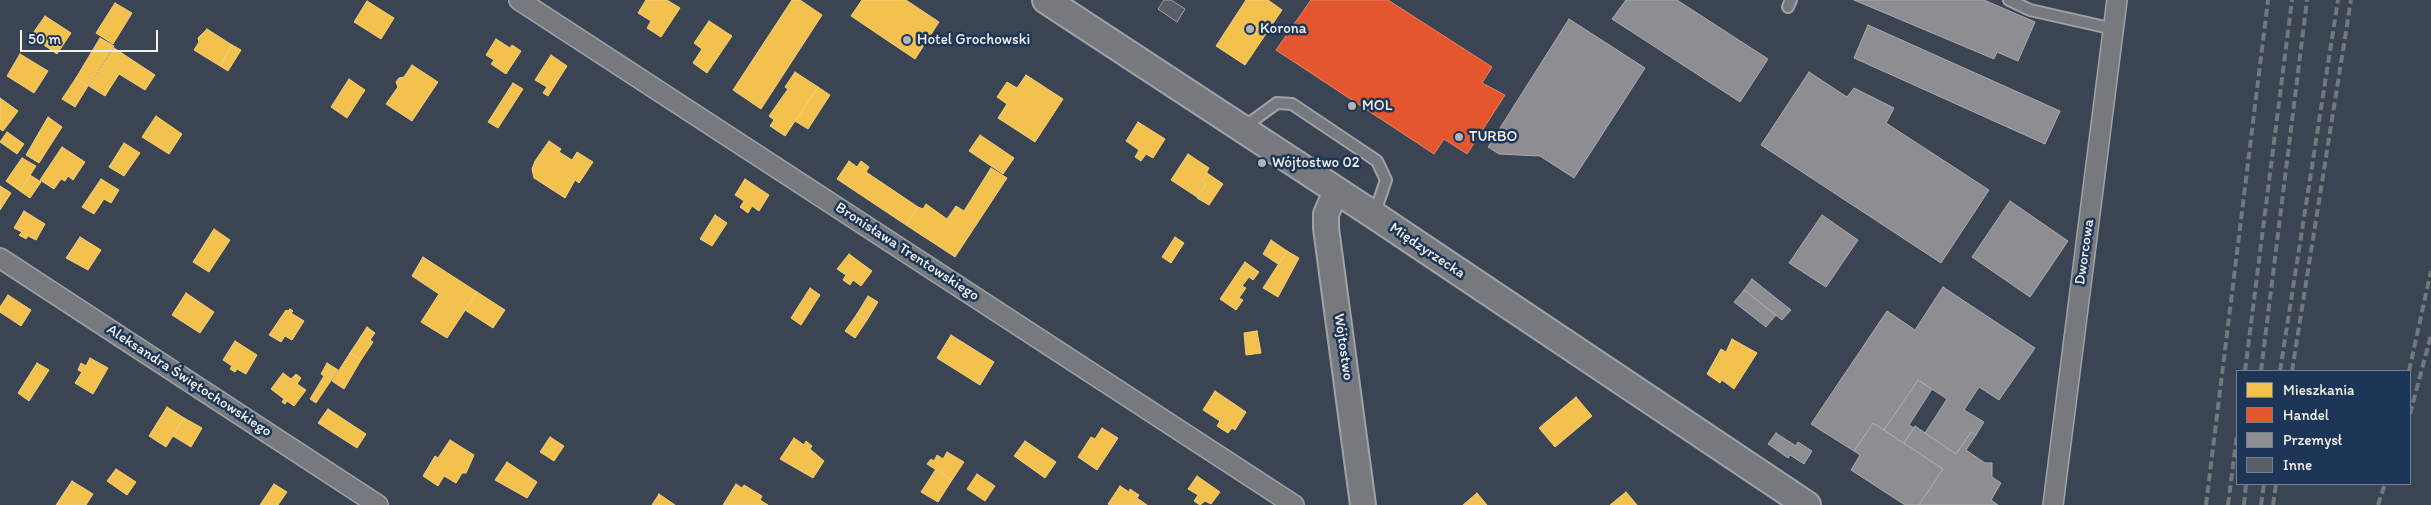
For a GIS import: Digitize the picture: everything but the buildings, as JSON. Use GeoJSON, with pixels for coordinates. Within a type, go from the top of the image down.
{"type":"FeatureCollection","features":[{"type":"Feature","properties":{"kind":"main road","name":"Międzyrzecka"},"geometry":{"type":"LineString","coordinates":[[1046,0],[1807,505]]}},
{"type":"Feature","properties":{"kind":"street","name":"Bronisława Trentowskiego"},"geometry":{"type":"LineString","coordinates":[[519,0],[1294,505]]}},
{"type":"Feature","properties":{"kind":"street","name":"Dworcowa"},"geometry":{"type":"LineString","coordinates":[[2053,505],[2117,0]]}},
{"type":"Feature","properties":{"kind":"street","name":"Wójtostwo"},"geometry":{"type":"LineString","coordinates":[[1336,191],[1326,214],[1326,228],[1364,505]]}},
{"type":"Feature","properties":{"kind":"street","name":"Aleksandra Świętochowskiego"},"geometry":{"type":"LineString","coordinates":[[0,258],[378,505]]}},
{"type":"Feature","properties":{"kind":"lane"},"geometry":{"type":"LineString","coordinates":[[2009,0],[2030,10],[2114,29]]}},
{"type":"Feature","properties":{"kind":"lane"},"geometry":{"type":"LineString","coordinates":[[1242,129],[1278,103],[1292,104],[1377,161],[1386,180],[1374,216]]}},
{"type":"Feature","properties":{"kind":"railway"},"geometry":{"type":"LineString","coordinates":[[2206,505],[2268,0]]}},
{"type":"Feature","properties":{"kind":"railway"},"geometry":{"type":"LineString","coordinates":[[2245,370],[2292,0]]}},
{"type":"Feature","properties":{"kind":"railway"},"geometry":{"type":"LineString","coordinates":[[2261,370],[2307,0]]}},
{"type":"Feature","properties":{"kind":"railway"},"geometry":{"type":"LineString","coordinates":[[2280,370],[2338,0]]}},
{"type":"Feature","properties":{"kind":"railway"},"geometry":{"type":"LineString","coordinates":[[2292,370],[2351,0]]}},
{"type":"Feature","properties":{"kind":"railway"},"geometry":{"type":"LineString","coordinates":[[2409,370],[2431,271]]}},
{"type":"Feature","properties":{"kind":"railway"},"geometry":{"type":"LineString","coordinates":[[2411,410],[2431,335]]}},
{"type":"Feature","properties":{"kind":"railway"},"geometry":{"type":"LineString","coordinates":[[2228,505],[2236,442]]}},
{"type":"Feature","properties":{"kind":"railway"},"geometry":{"type":"LineString","coordinates":[[2244,505],[2246,485]]}},
{"type":"Feature","properties":{"kind":"railway"},"geometry":{"type":"LineString","coordinates":[[2261,505],[2264,485]]}},
{"type":"Feature","properties":{"kind":"railway"},"geometry":{"type":"LineString","coordinates":[[2273,505],[2276,485]]}},
{"type":"Feature","properties":{"kind":"railway"},"geometry":{"type":"LineString","coordinates":[[2378,505],[2385,485]]}},
{"type":"Feature","properties":{"kind":"place","name":"Korona"},"geometry":{"type":"Point","coordinates":[1250,29]}},
{"type":"Feature","properties":{"kind":"place","name":"Hotel Grochowski"},"geometry":{"type":"Point","coordinates":[907,40]}},
{"type":"Feature","properties":{"kind":"place","name":"MOL"},"geometry":{"type":"Point","coordinates":[1352,106]}},
{"type":"Feature","properties":{"kind":"place","name":"TURBO"},"geometry":{"type":"Point","coordinates":[1459,137]}},
{"type":"Feature","properties":{"kind":"place","name":"Wójtostwo 02"},"geometry":{"type":"Point","coordinates":[1262,163]}}]}
